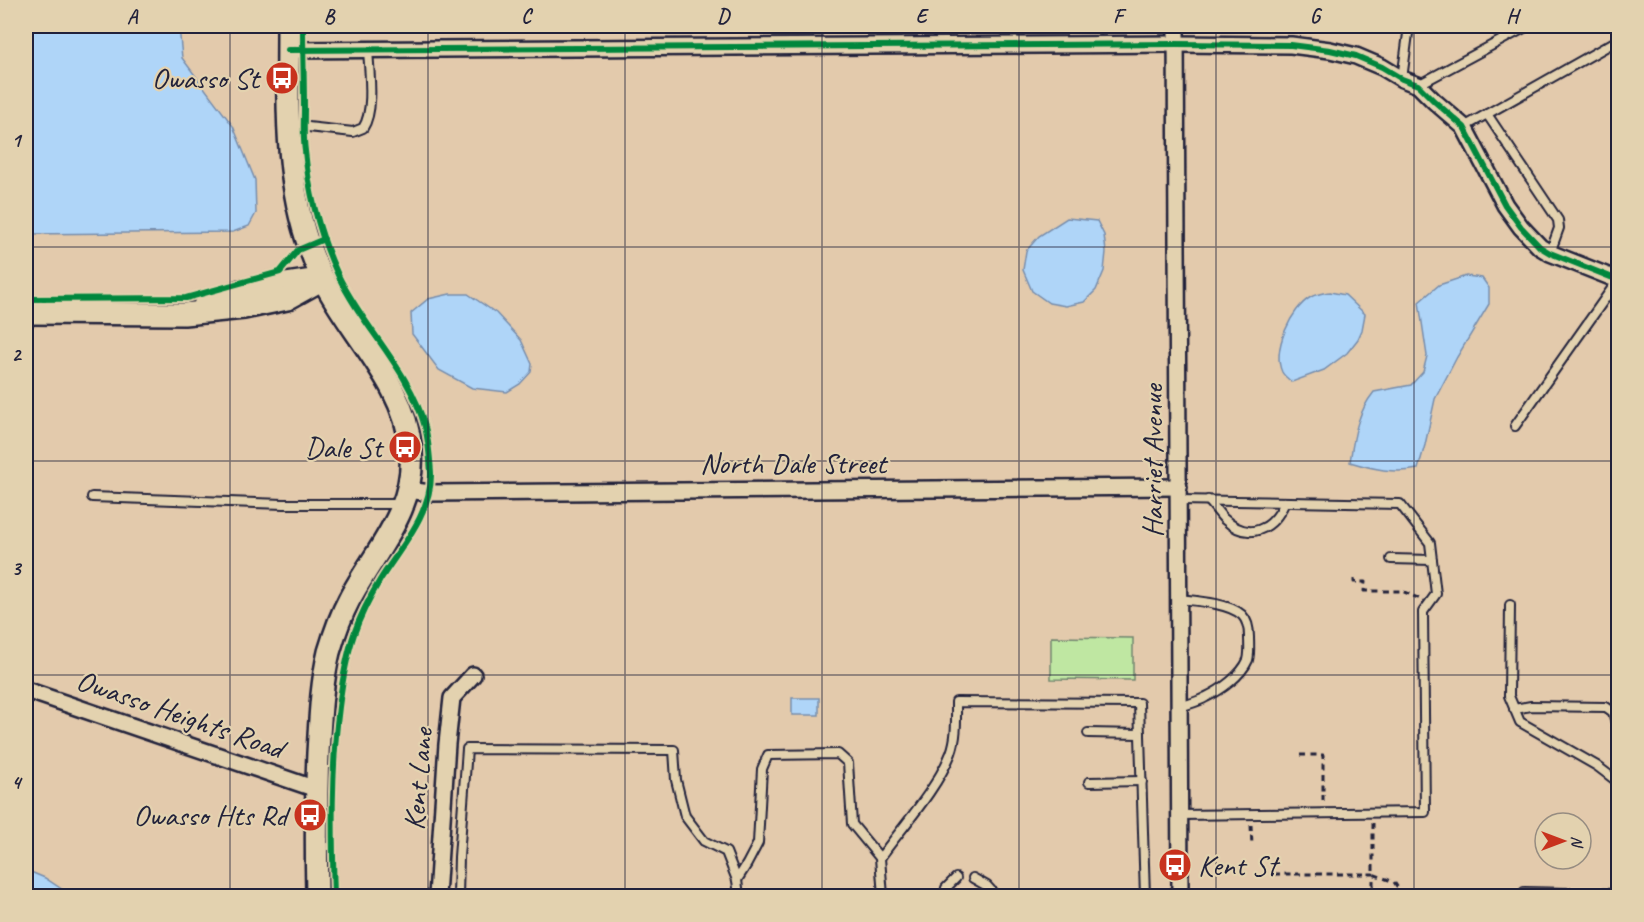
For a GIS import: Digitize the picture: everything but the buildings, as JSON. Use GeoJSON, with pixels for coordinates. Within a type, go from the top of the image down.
{"type":"FeatureCollection","features":[{"type":"Feature","properties":{"kind":"street"},"geometry":{"type":"LineString","coordinates":[[288,26],[288,125],[294,194],[308,245],[323,279],[384,375],[402,409],[409,432],[412,468],[406,497],[397,520],[348,602],[337,626],[329,654],[320,721],[316,789],[317,897]]}},
{"type":"Feature","properties":{"kind":"street","name":"Harriet Avenue"},"geometry":{"type":"LineString","coordinates":[[1176,26],[1180,897]]}},
{"type":"Feature","properties":{"kind":"street"},"geometry":{"type":"LineString","coordinates":[[288,50],[1176,44],[1291,45],[1330,50],[1356,56],[1418,85],[1464,127],[1506,205],[1521,227],[1540,247],[1618,280]]}},
{"type":"Feature","properties":{"kind":"street"},"geometry":{"type":"LineString","coordinates":[[26,313],[184,314],[240,291],[323,279]]}},
{"type":"Feature","properties":{"kind":"street","name":"North Dale Street"},"geometry":{"type":"LineString","coordinates":[[406,497],[442,493],[1179,494]]}},
{"type":"Feature","properties":{"kind":"street","name":"Kent Lane"},"geometry":{"type":"LineString","coordinates":[[437,897],[452,698],[473,675]]}},
{"type":"Feature","properties":{"kind":"street","name":"Owasso Heights Road"},"geometry":{"type":"LineString","coordinates":[[26,690],[316,789]]}},
{"type":"Feature","properties":{"kind":"lane"},"geometry":{"type":"LineString","coordinates":[[1402,79],[1409,26]]}},
{"type":"Feature","properties":{"kind":"lane"},"geometry":{"type":"LineString","coordinates":[[1418,85],[1528,26]]}},
{"type":"Feature","properties":{"kind":"lane"},"geometry":{"type":"LineString","coordinates":[[1464,127],[1618,40]]}},
{"type":"Feature","properties":{"kind":"lane"},"geometry":{"type":"LineString","coordinates":[[288,125],[353,132],[363,128],[368,116],[369,104],[368,49]]}},
{"type":"Feature","properties":{"kind":"lane"},"geometry":{"type":"LineString","coordinates":[[1487,114],[1558,220],[1559,228],[1550,253]]}},
{"type":"Feature","properties":{"kind":"lane"},"geometry":{"type":"LineString","coordinates":[[1515,426],[1618,280]]}},
{"type":"Feature","properties":{"kind":"lane"},"geometry":{"type":"LineString","coordinates":[[1179,494],[1208,500],[1400,504],[1431,543],[1436,594],[1423,612],[1425,812],[1180,814]]}},
{"type":"Feature","properties":{"kind":"lane"},"geometry":{"type":"LineString","coordinates":[[92,497],[284,504],[406,497]]}},
{"type":"Feature","properties":{"kind":"lane"},"geometry":{"type":"LineString","coordinates":[[1208,500],[1224,519],[1245,531],[1260,530],[1274,522],[1285,502]]}},
{"type":"Feature","properties":{"kind":"lane"},"geometry":{"type":"LineString","coordinates":[[1391,559],[1432,560]]}},
{"type":"Feature","properties":{"kind":"lane"},"geometry":{"type":"LineString","coordinates":[[1179,599],[1212,603],[1242,615],[1248,625],[1249,652],[1244,666],[1228,683],[1206,698],[1180,707]]}},
{"type":"Feature","properties":{"kind":"lane"},"geometry":{"type":"LineString","coordinates":[[1510,605],[1509,696],[1520,722],[1597,766],[1618,782]]}},
{"type":"Feature","properties":{"kind":"lane"},"geometry":{"type":"LineString","coordinates":[[880,858],[932,788],[951,753],[956,733],[956,702],[1139,703],[1145,897]]}},
{"type":"Feature","properties":{"kind":"lane"},"geometry":{"type":"LineString","coordinates":[[1514,709],[1531,706],[1606,707],[1613,712],[1618,731]]}},
{"type":"Feature","properties":{"kind":"lane"},"geometry":{"type":"LineString","coordinates":[[1088,733],[1140,734]]}},
{"type":"Feature","properties":{"kind":"lane"},"geometry":{"type":"LineString","coordinates":[[458,897],[467,749],[674,750],[676,780],[685,816],[704,841],[726,852],[737,880],[739,897]]}},
{"type":"Feature","properties":{"kind":"lane"},"geometry":{"type":"LineString","coordinates":[[737,880],[758,843],[762,769],[768,755],[838,754],[848,763],[852,824],[880,858],[883,897]]}},
{"type":"Feature","properties":{"kind":"lane"},"geometry":{"type":"LineString","coordinates":[[1089,782],[1142,781]]}},
{"type":"Feature","properties":{"kind":"lane"},"geometry":{"type":"LineString","coordinates":[[944,897],[946,888],[956,878]]}},
{"type":"Feature","properties":{"kind":"lane"},"geometry":{"type":"LineString","coordinates":[[973,878],[987,886],[996,897]]}},
{"type":"Feature","properties":{"kind":"lane"},"geometry":{"type":"LineString","coordinates":[[1524,892],[1618,894]]}},
{"type":"Feature","properties":{"kind":"path"},"geometry":{"type":"LineString","coordinates":[[1354,579],[1354,582],[1365,582],[1364,591],[1402,591],[1429,604]]}},
{"type":"Feature","properties":{"kind":"path"},"geometry":{"type":"LineString","coordinates":[[1300,755],[1323,755],[1323,813]]}},
{"type":"Feature","properties":{"kind":"path"},"geometry":{"type":"LineString","coordinates":[[1373,813],[1373,897]]}},
{"type":"Feature","properties":{"kind":"path"},"geometry":{"type":"LineString","coordinates":[[1251,814],[1252,846]]}},
{"type":"Feature","properties":{"kind":"path"},"geometry":{"type":"LineString","coordinates":[[1274,874],[1373,874],[1394,882],[1400,891],[1399,897]]}},
{"type":"Feature","properties":{"kind":"green space"},"geometry":{"type":"Polygon","coordinates":[[[1051,637],[1133,638],[1133,680],[1051,679],[1051,637]]]}},
{"type":"Feature","properties":{"kind":"water"},"geometry":{"type":"Polygon","coordinates":[[[26,26],[179,26],[182,58],[233,126],[255,180],[256,213],[249,226],[233,232],[26,234],[26,26]]]}},
{"type":"Feature","properties":{"kind":"water"},"geometry":{"type":"Polygon","coordinates":[[[1067,218],[1097,221],[1104,235],[1106,252],[1104,271],[1096,290],[1084,302],[1066,306],[1049,303],[1032,291],[1023,270],[1026,251],[1039,236],[1067,218]]]}},
{"type":"Feature","properties":{"kind":"water"},"geometry":{"type":"Polygon","coordinates":[[[1466,276],[1482,278],[1489,288],[1489,304],[1435,399],[1418,469],[1384,470],[1350,462],[1360,417],[1374,392],[1411,385],[1423,372],[1427,356],[1419,302],[1439,285],[1466,276]]]}},
{"type":"Feature","properties":{"kind":"water"},"geometry":{"type":"Polygon","coordinates":[[[1330,292],[1345,295],[1365,314],[1362,330],[1347,353],[1324,370],[1292,382],[1283,373],[1280,363],[1285,330],[1304,302],[1313,296],[1330,292]]]}},
{"type":"Feature","properties":{"kind":"water"},"geometry":{"type":"Polygon","coordinates":[[[450,294],[468,294],[496,313],[521,340],[532,364],[531,372],[520,384],[507,392],[472,388],[439,370],[412,334],[411,313],[428,299],[450,294]]]}},
{"type":"Feature","properties":{"kind":"water"},"geometry":{"type":"Polygon","coordinates":[[[792,698],[819,698],[819,715],[792,715],[792,698]]]}},
{"type":"Feature","properties":{"kind":"water"},"geometry":{"type":"Polygon","coordinates":[[[26,870],[45,878],[72,896],[26,896],[26,870]]]}},
{"type":"Feature","properties":{"kind":"cycle path"},"geometry":{"type":"LineString","coordinates":[[303,26],[304,146],[316,214],[332,260],[348,294],[409,387],[418,406],[426,433],[431,473],[430,488],[421,516],[380,580],[356,627],[351,643],[339,707],[333,778],[334,896]]}},
{"type":"Feature","properties":{"kind":"cycle path"},"geometry":{"type":"LineString","coordinates":[[288,50],[1176,44],[1291,45],[1330,50],[1356,56],[1418,85],[1464,127],[1505,205],[1540,247],[1618,280]]}},
{"type":"Feature","properties":{"kind":"cycle path"},"geometry":{"type":"LineString","coordinates":[[26,299],[186,298],[280,272],[298,250],[324,239]]}},
{"type":"Feature","properties":{"kind":"place","name":"Owasso St"},"geometry":{"type":"Point","coordinates":[282,78]}},
{"type":"Feature","properties":{"kind":"place","name":"Dale St"},"geometry":{"type":"Point","coordinates":[405,447]}},
{"type":"Feature","properties":{"kind":"place","name":"Owasso Hts Rd"},"geometry":{"type":"Point","coordinates":[310,815]}},
{"type":"Feature","properties":{"kind":"place","name":"Kent St"},"geometry":{"type":"Point","coordinates":[1175,865]}}]}
